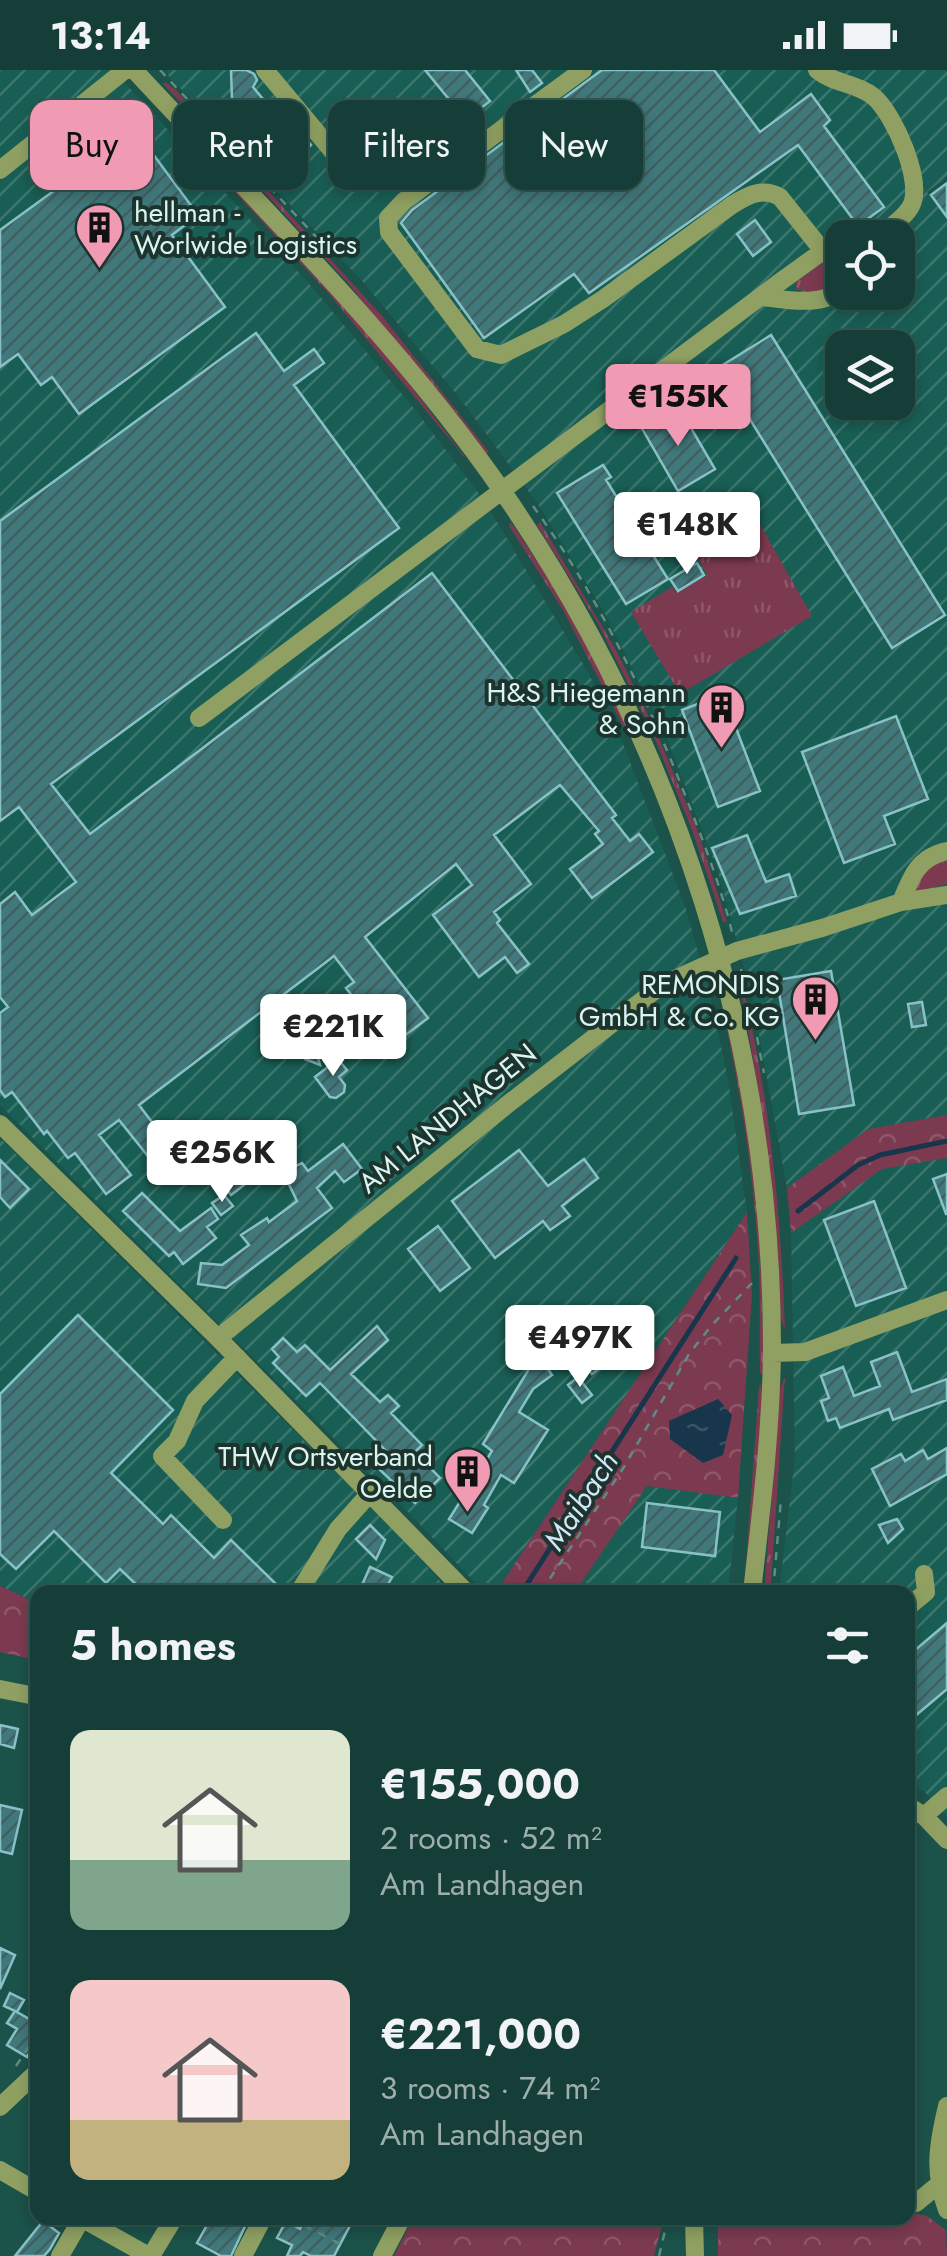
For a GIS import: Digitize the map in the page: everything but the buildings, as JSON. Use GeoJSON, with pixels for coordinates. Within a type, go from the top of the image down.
{"type":"FeatureCollection","features":[{"type":"Feature","properties":{"kind":"street"},"geometry":{"type":"LineString","coordinates":[[0,170],[125,70]]}},
{"type":"Feature","properties":{"kind":"street"},"geometry":{"type":"LineString","coordinates":[[134,70],[352,306],[510,487],[640,735],[678,825],[729,954],[763,1189],[772,1354],[767,1458],[753,1585]]}},
{"type":"Feature","properties":{"kind":"street"},"geometry":{"type":"LineString","coordinates":[[265,70],[328,146]]}},
{"type":"Feature","properties":{"kind":"street"},"geometry":{"type":"LineString","coordinates":[[584,70],[404,201],[388,218],[389,232],[478,349],[501,355],[564,324],[732,205],[754,194],[772,193],[780,198],[825,244]]}},
{"type":"Feature","properties":{"kind":"street"},"geometry":{"type":"LineString","coordinates":[[817,70],[876,98],[894,127],[916,186],[911,206],[899,220]]}},
{"type":"Feature","properties":{"kind":"street"},"geometry":{"type":"LineString","coordinates":[[200,718],[763,297],[825,257]]}},
{"type":"Feature","properties":{"kind":"street"},"geometry":{"type":"LineString","coordinates":[[763,297],[825,298]]}},
{"type":"Feature","properties":{"kind":"street"},"geometry":{"type":"LineString","coordinates":[[901,902],[920,863],[933,854],[947,852]]}},
{"type":"Feature","properties":{"kind":"street","name":"AM LANDHAGEN"},"geometry":{"type":"LineString","coordinates":[[218,1338],[662,986],[729,954],[901,902],[947,895]]}},
{"type":"Feature","properties":{"kind":"street"},"geometry":{"type":"LineString","coordinates":[[0,1124],[236,1356],[459,1585]]}},
{"type":"Feature","properties":{"kind":"street"},"geometry":{"type":"LineString","coordinates":[[772,1354],[805,1352],[947,1300]]}},
{"type":"Feature","properties":{"kind":"street"},"geometry":{"type":"LineString","coordinates":[[223,1520],[162,1456],[177,1440],[195,1401],[236,1356]]}},
{"type":"Feature","properties":{"kind":"street"},"geometry":{"type":"LineString","coordinates":[[304,1585],[338,1529],[370,1492]]}},
{"type":"Feature","properties":{"kind":"street"},"geometry":{"type":"LineString","coordinates":[[915,1601],[926,1592],[924,1574]]}},
{"type":"Feature","properties":{"kind":"street"},"geometry":{"type":"LineString","coordinates":[[0,1688],[30,1694]]}},
{"type":"Feature","properties":{"kind":"street"},"geometry":{"type":"LineString","coordinates":[[947,1796],[916,1811],[947,1840]]}},
{"type":"Feature","properties":{"kind":"street"},"geometry":{"type":"LineString","coordinates":[[0,2107],[30,2079]]}},
{"type":"Feature","properties":{"kind":"street"},"geometry":{"type":"LineString","coordinates":[[947,2106],[936,2150],[947,2210]]}},
{"type":"Feature","properties":{"kind":"street"},"geometry":{"type":"LineString","coordinates":[[1,2172],[30,2188]]}},
{"type":"Feature","properties":{"kind":"street"},"geometry":{"type":"LineString","coordinates":[[915,2204],[942,2181]]}},
{"type":"Feature","properties":{"kind":"street"},"geometry":{"type":"LineString","coordinates":[[60,2256],[78,2225]]}},
{"type":"Feature","properties":{"kind":"street"},"geometry":{"type":"LineString","coordinates":[[95,2225],[150,2256],[170,2225]]}},
{"type":"Feature","properties":{"kind":"street"},"geometry":{"type":"LineString","coordinates":[[243,2256],[259,2225]]}},
{"type":"Feature","properties":{"kind":"street"},"geometry":{"type":"LineString","coordinates":[[382,2256],[398,2225]]}},
{"type":"Feature","properties":{"kind":"street"},"geometry":{"type":"LineString","coordinates":[[694,2225],[695,2256]]}},
{"type":"Feature","properties":{"kind":"path"},"geometry":{"type":"LineString","coordinates":[[160,70],[336,258]]}},
{"type":"Feature","properties":{"kind":"path"},"geometry":{"type":"LineString","coordinates":[[510,487],[602,615],[659,729],[713,871],[729,954],[751,1012]]}},
{"type":"Feature","properties":{"kind":"path"},"geometry":{"type":"LineString","coordinates":[[755,1027],[764,1076]]}},
{"type":"Feature","properties":{"kind":"path"},"geometry":{"type":"LineString","coordinates":[[546,1585],[644,1435],[689,1354],[757,1278],[758,1294]]}},
{"type":"Feature","properties":{"kind":"path"},"geometry":{"type":"LineString","coordinates":[[774,1585],[782,1491]]}},
{"type":"Feature","properties":{"kind":"path"},"geometry":{"type":"LineString","coordinates":[[10,2076],[30,2046]]}},
{"type":"Feature","properties":{"kind":"path"},"geometry":{"type":"LineString","coordinates":[[303,2225],[340,2244]]}},
{"type":"Feature","properties":{"kind":"path"},"geometry":{"type":"LineString","coordinates":[[659,2256],[666,2225]]}},
{"type":"Feature","properties":{"kind":"shaded area"},"geometry":{"type":"Polygon","coordinates":[[[0,70],[113,70],[141,100],[30,100],[30,190],[153,190],[153,114],[173,135],[173,190],[223,190],[305,279],[417,412],[483,499],[588,672],[622,741],[685,906],[728,1080],[747,1212],[501,1585],[477,1585],[0,1105],[0,70]]]}},
{"type":"Feature","properties":{"kind":"shaded area"},"geometry":{"type":"Polygon","coordinates":[[[168,70],[947,70],[947,177],[927,192],[947,218],[947,1115],[868,1129],[787,1188],[752,996],[717,869],[666,736],[604,612],[538,504],[461,400],[364,283],[276,190],[308,190],[308,100],[192,100],[167,74],[168,70]]]}},
{"type":"Feature","properties":{"kind":"shaded area"},"geometry":{"type":"Polygon","coordinates":[[[0,1138],[394,1530],[444,1585],[30,1585],[30,1600],[0,1586],[0,1138]]]}},
{"type":"Feature","properties":{"kind":"shaded area"},"geometry":{"type":"Polygon","coordinates":[[[947,1158],[947,1817],[915,1786],[915,1585],[780,1585],[795,1458],[791,1233],[882,1168],[947,1158]]]}},
{"type":"Feature","properties":{"kind":"shaded area"},"geometry":{"type":"Polygon","coordinates":[[[647,1486],[738,1498],[729,1585],[580,1585],[647,1486]]]}},
{"type":"Feature","properties":{"kind":"green space"},"geometry":{"type":"Polygon","coordinates":[[[165,82],[185,100],[178,100],[165,82]]]}},
{"type":"Feature","properties":{"kind":"green space"},"geometry":{"type":"Polygon","coordinates":[[[233,190],[238,190],[388,356],[471,465],[329,294],[233,190]]]}},
{"type":"Feature","properties":{"kind":"green space"},"geometry":{"type":"Polygon","coordinates":[[[262,190],[267,190],[383,317],[489,452],[486,454],[347,282],[262,190]]]}},
{"type":"Feature","properties":{"kind":"green space"},"geometry":{"type":"Polygon","coordinates":[[[825,262],[825,290],[796,289],[796,282],[825,262]]]}},
{"type":"Feature","properties":{"kind":"green space"},"geometry":{"type":"Polygon","coordinates":[[[749,505],[812,616],[680,694],[631,612],[672,587],[677,593],[707,575],[683,533],[720,511],[726,520],[749,505]]]}},
{"type":"Feature","properties":{"kind":"green space"},"geometry":{"type":"Polygon","coordinates":[[[511,522],[555,588],[629,726],[624,728],[563,610],[509,526],[511,522]]]}},
{"type":"Feature","properties":{"kind":"green space"},"geometry":{"type":"Polygon","coordinates":[[[540,522],[615,648],[654,727],[651,729],[597,622],[537,525],[540,522]]]}},
{"type":"Feature","properties":{"kind":"green space"},"geometry":{"type":"Polygon","coordinates":[[[658,736],[697,829],[727,922],[723,922],[692,830],[654,737],[658,736]]]}},
{"type":"Feature","properties":{"kind":"green space"},"geometry":{"type":"Polygon","coordinates":[[[938,861],[947,861],[947,884],[914,892],[922,875],[938,861]]]}},
{"type":"Feature","properties":{"kind":"green space"},"geometry":{"type":"Polygon","coordinates":[[[740,985],[767,1115],[781,1243],[785,1330],[767,1152],[740,985]]]}},
{"type":"Feature","properties":{"kind":"green space"},"geometry":{"type":"Polygon","coordinates":[[[721,1001],[750,1139],[759,1232],[764,1373],[760,1373],[759,1266],[753,1188],[721,1001]]]}},
{"type":"Feature","properties":{"kind":"green space"},"geometry":{"type":"Polygon","coordinates":[[[947,1115],[947,1158],[882,1169],[791,1233],[787,1188],[868,1129],[947,1115]]]}},
{"type":"Feature","properties":{"kind":"green space"},"geometry":{"type":"Polygon","coordinates":[[[747,1212],[752,1294],[738,1498],[647,1486],[580,1585],[501,1585],[747,1212]]]}},
{"type":"Feature","properties":{"kind":"green space"},"geometry":{"type":"Polygon","coordinates":[[[785,1376],[771,1583],[765,1585],[780,1388],[785,1376]]]}},
{"type":"Feature","properties":{"kind":"green space"},"geometry":{"type":"Polygon","coordinates":[[[759,1386],[762,1430],[745,1585],[759,1386]]]}},
{"type":"Feature","properties":{"kind":"green space"},"geometry":{"type":"Polygon","coordinates":[[[0,1586],[30,1600],[30,1658],[0,1652],[0,1586]]]}},
{"type":"Feature","properties":{"kind":"green space"},"geometry":{"type":"Polygon","coordinates":[[[915,2213],[927,2216],[946,2230],[947,2256],[718,2256],[718,2225],[915,2225],[915,2213]]]}},
{"type":"Feature","properties":{"kind":"green space"},"geometry":{"type":"Polygon","coordinates":[[[410,2225],[662,2225],[654,2256],[394,2256],[410,2225]]]}},
{"type":"Feature","properties":{"kind":"water"},"geometry":{"type":"Polygon","coordinates":[[[718,1399],[732,1415],[723,1455],[703,1463],[670,1439],[669,1421],[718,1399]]]}},
{"type":"Feature","properties":{"kind":"waterway","name":"Maibach"},"geometry":{"type":"LineString","coordinates":[[798,1211],[858,1165],[880,1155],[947,1141]]}},
{"type":"Feature","properties":{"kind":"waterway","name":"Maibach"},"geometry":{"type":"LineString","coordinates":[[526,1585],[736,1258]]}},
{"type":"Feature","properties":{"kind":"place","name":"hellman - Worlwide Logistics"},"geometry":{"type":"Point","coordinates":[99,270]}},
{"type":"Feature","properties":{"kind":"place","name":"H&S Hiegemann & Sohn"},"geometry":{"type":"Point","coordinates":[721,750]}},
{"type":"Feature","properties":{"kind":"place","name":"REMONDIS GmbH & Co. KG"},"geometry":{"type":"Point","coordinates":[815,1042]}},
{"type":"Feature","properties":{"kind":"place","name":"THW Ortsverband Oelde"},"geometry":{"type":"Point","coordinates":[468,1514]}}]}
